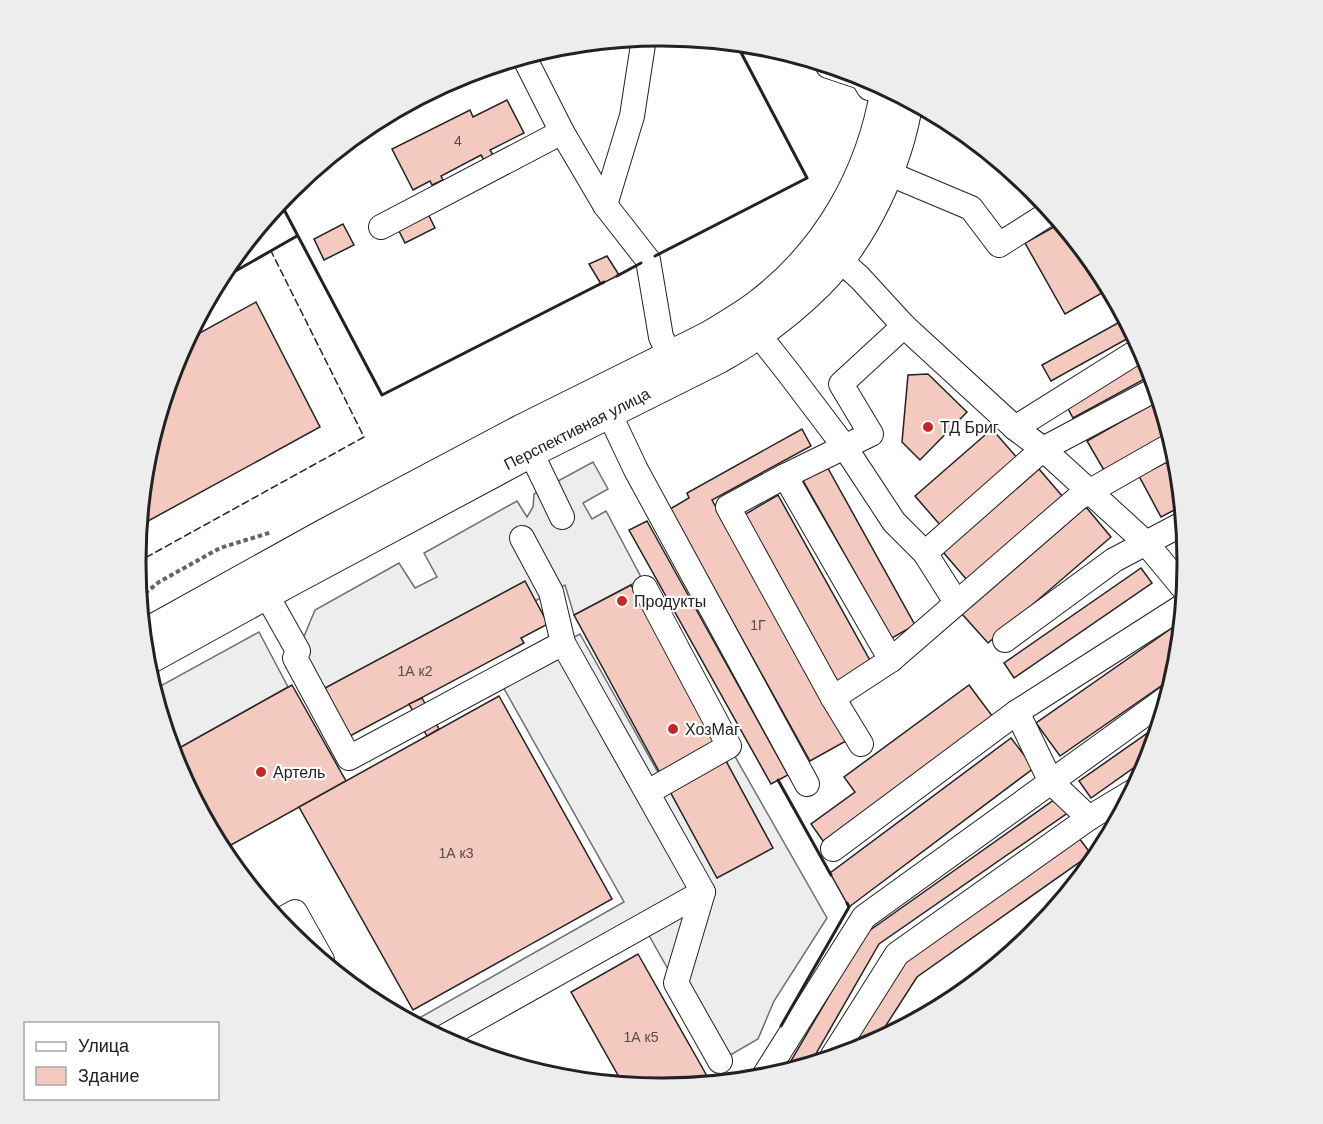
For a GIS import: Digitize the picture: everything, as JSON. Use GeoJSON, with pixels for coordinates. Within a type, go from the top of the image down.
{"type":"FeatureCollection","features":[{"type":"Feature","properties":{"kind":"main road","name":"Перспективная улица"},"geometry":{"type":"LineString","coordinates":[[675,366],[719,358],[747,342],[819,283],[839,259],[858,232],[877,168],[881,96]]}},
{"type":"Feature","properties":{"kind":"main road","name":"Перспективная улица"},"geometry":{"type":"LineString","coordinates":[[150,631],[323,535],[526,441],[675,366],[708,337],[759,304],[801,267],[877,168]]}},
{"type":"Feature","properties":{"kind":"main road","name":"Перспективная улица"},"geometry":{"type":"LineString","coordinates":[[155,656],[266,594],[526,441]]}},
{"type":"Feature","properties":{"kind":"lane"},"geometry":{"type":"LineString","coordinates":[[605,205],[632,117],[643,47]]}},
{"type":"Feature","properties":{"kind":"lane"},"geometry":{"type":"LineString","coordinates":[[528,64],[562,132],[605,205],[648,260],[661,337],[675,366]]}},
{"type":"Feature","properties":{"kind":"lane"},"geometry":{"type":"LineString","coordinates":[[381,227],[562,132]]}},
{"type":"Feature","properties":{"kind":"lane"},"geometry":{"type":"LineString","coordinates":[[877,168],[971,208],[999,245],[1044,216]]}},
{"type":"Feature","properties":{"kind":"lane"},"geometry":{"type":"LineString","coordinates":[[839,259],[860,278],[904,327],[1146,543],[1176,580]]}},
{"type":"Feature","properties":{"kind":"lane"},"geometry":{"type":"LineString","coordinates":[[861,744],[833,698],[728,507],[871,434],[841,384],[904,327]]}},
{"type":"Feature","properties":{"kind":"lane"},"geometry":{"type":"LineString","coordinates":[[758,334],[844,446],[894,522],[926,553],[956,602]]}},
{"type":"Feature","properties":{"kind":"lane"},"geometry":{"type":"LineString","coordinates":[[1015,428],[1133,354]]}},
{"type":"Feature","properties":{"kind":"lane"},"geometry":{"type":"LineString","coordinates":[[926,553],[1043,449],[1149,393]]}},
{"type":"Feature","properties":{"kind":"lane"},"geometry":{"type":"LineString","coordinates":[[604,401],[636,470],[807,784]]}},
{"type":"Feature","properties":{"kind":"lane"},"geometry":{"type":"LineString","coordinates":[[526,441],[562,517]]}},
{"type":"Feature","properties":{"kind":"lane"},"geometry":{"type":"LineString","coordinates":[[833,698],[891,660],[1078,498],[1164,449]]}},
{"type":"Feature","properties":{"kind":"lane"},"geometry":{"type":"LineString","coordinates":[[785,476],[891,660]]}},
{"type":"Feature","properties":{"kind":"lane"},"geometry":{"type":"LineString","coordinates":[[1005,640],[1114,560],[1176,527]]}},
{"type":"Feature","properties":{"kind":"lane"},"geometry":{"type":"LineString","coordinates":[[522,538],[551,592],[563,643],[703,892],[676,983],[720,1060]]}},
{"type":"Feature","properties":{"kind":"lane"},"geometry":{"type":"LineString","coordinates":[[645,588],[729,746],[648,792]]}},
{"type":"Feature","properties":{"kind":"lane"},"geometry":{"type":"LineString","coordinates":[[266,594],[298,651],[295,658],[349,758],[563,643]]}},
{"type":"Feature","properties":{"kind":"lane"},"geometry":{"type":"LineString","coordinates":[[833,849],[1017,712],[1175,611]]}},
{"type":"Feature","properties":{"kind":"lane"},"geometry":{"type":"LineString","coordinates":[[770,1066],[864,916],[1156,706]]}},
{"type":"Feature","properties":{"kind":"lane"},"geometry":{"type":"LineString","coordinates":[[1017,712],[1051,782],[1089,818]]}},
{"type":"Feature","properties":{"kind":"lane"},"geometry":{"type":"LineString","coordinates":[[839,1045],[897,954],[1089,818],[1119,800]]}},
{"type":"Feature","properties":{"kind":"lane"},"geometry":{"type":"LineString","coordinates":[[452,1032],[703,892]]}},
{"type":"Feature","properties":{"kind":"lane"},"geometry":{"type":"LineString","coordinates":[[287,916],[295,912],[310,939]]}},
{"type":"Feature","properties":{"kind":"path"},"geometry":{"type":"LineString","coordinates":[[147,592],[159,582],[220,548],[279,530]]}},
{"type":"Feature","properties":{"kind":"shaded area"},"geometry":{"type":"Polygon","coordinates":[[[593,462],[608,489],[583,503],[592,519],[606,511],[642,579],[574,615],[565,585],[535,601],[525,582],[314,694],[295,658],[315,610],[399,563],[415,588],[437,577],[424,553],[517,501],[527,517],[533,507],[534,494],[593,462]]]}},
{"type":"Feature","properties":{"kind":"shaded area"},"geometry":{"type":"Polygon","coordinates":[[[259,632],[288,687],[180,747],[162,685],[259,632]]]}},
{"type":"Feature","properties":{"kind":"shaded area"},"geometry":{"type":"Polygon","coordinates":[[[580,634],[664,783],[729,746],[827,918],[774,1001],[758,1039],[720,1061],[643,925],[452,1032],[421,1017],[624,902],[498,678],[580,634]]]}},
{"type":"Feature","properties":{"kind":"building"},"geometry":{"type":"Polygon","coordinates":[[[507,100],[524,133],[490,150],[493,155],[484,160],[481,155],[441,176],[443,180],[432,185],[430,181],[413,190],[392,149],[470,110],[473,117],[507,100]]]}},
{"type":"Feature","properties":{"kind":"building"},"geometry":{"type":"Polygon","coordinates":[[[427,212],[435,228],[405,243],[397,227],[427,212]]]}},
{"type":"Feature","properties":{"kind":"building"},"geometry":{"type":"Polygon","coordinates":[[[343,224],[354,245],[324,260],[314,239],[343,224]]]}},
{"type":"Feature","properties":{"kind":"building"},"geometry":{"type":"Polygon","coordinates":[[[1053,227],[1101,293],[1065,314],[1025,243],[1053,227]]]}},
{"type":"Feature","properties":{"kind":"building"},"geometry":{"type":"Polygon","coordinates":[[[607,256],[619,275],[601,284],[589,264],[607,256]]]}},
{"type":"Feature","properties":{"kind":"building"},"geometry":{"type":"Polygon","coordinates":[[[256,302],[320,427],[148,521],[156,461],[173,396],[199,333],[256,302]]]}},
{"type":"Feature","properties":{"kind":"building"},"geometry":{"type":"Polygon","coordinates":[[[1118,323],[1126,339],[1051,381],[1042,365],[1118,323]]]}},
{"type":"Feature","properties":{"kind":"building"},"geometry":{"type":"Polygon","coordinates":[[[1137,363],[1144,380],[1073,418],[1065,403],[1137,363]]]}},
{"type":"Feature","properties":{"kind":"building","name":"ТД Бриг"},"geometry":{"type":"Polygon","coordinates":[[[928,374],[967,412],[920,460],[902,442],[908,375],[928,374]]]}},
{"type":"Feature","properties":{"kind":"building"},"geometry":{"type":"Polygon","coordinates":[[[1152,404],[1162,440],[1105,472],[1087,441],[1152,404]]]}},
{"type":"Feature","properties":{"kind":"building"},"geometry":{"type":"Polygon","coordinates":[[[802,429],[811,446],[712,500],[846,741],[810,761],[670,509],[689,498],[687,493],[802,429]]]}},
{"type":"Feature","properties":{"kind":"building"},"geometry":{"type":"Polygon","coordinates":[[[992,429],[1019,460],[941,526],[915,496],[992,429]]]}},
{"type":"Feature","properties":{"kind":"building"},"geometry":{"type":"Polygon","coordinates":[[[1167,462],[1174,510],[1161,517],[1139,476],[1167,462]]]}},
{"type":"Feature","properties":{"kind":"building"},"geometry":{"type":"Polygon","coordinates":[[[825,463],[915,625],[892,638],[801,477],[825,463]]]}},
{"type":"Feature","properties":{"kind":"building"},"geometry":{"type":"Polygon","coordinates":[[[1039,469],[1063,497],[967,580],[943,552],[1039,469]]]}},
{"type":"Feature","properties":{"kind":"building"},"geometry":{"type":"Polygon","coordinates":[[[778,495],[872,664],[837,683],[744,515],[778,495]]]}},
{"type":"Feature","properties":{"kind":"building"},"geometry":{"type":"Polygon","coordinates":[[[1086,507],[1111,537],[988,643],[962,614],[1086,507]]]}},
{"type":"Feature","properties":{"kind":"building"},"geometry":{"type":"Polygon","coordinates":[[[647,521],[788,775],[771,784],[629,530],[647,521]]]}},
{"type":"Feature","properties":{"kind":"building"},"geometry":{"type":"Polygon","coordinates":[[[1141,568],[1152,583],[1014,678],[1004,663],[1141,568]]]}},
{"type":"Feature","properties":{"kind":"building"},"geometry":{"type":"Polygon","coordinates":[[[525,581],[548,624],[521,638],[524,643],[350,736],[325,688],[525,581]]]}},
{"type":"Feature","properties":{"kind":"building","name":"ХозМаг"},"geometry":{"type":"Polygon","coordinates":[[[631,585],[773,848],[717,878],[574,615],[631,585]]]}},
{"type":"Feature","properties":{"kind":"building"},"geometry":{"type":"Polygon","coordinates":[[[1173,627],[1161,686],[1060,756],[1036,723],[1173,627]]]}},
{"type":"Feature","properties":{"kind":"building","name":"Артель"},"geometry":{"type":"Polygon","coordinates":[[[292,685],[346,781],[231,845],[199,790],[180,747],[292,685]]]}},
{"type":"Feature","properties":{"kind":"building"},"geometry":{"type":"Polygon","coordinates":[[[969,685],[993,717],[823,841],[811,824],[855,792],[844,777],[969,685]]]}},
{"type":"Feature","properties":{"kind":"building"},"geometry":{"type":"Polygon","coordinates":[[[499,696],[612,899],[413,1010],[299,807],[499,696]]]}},
{"type":"Feature","properties":{"kind":"building"},"geometry":{"type":"Polygon","coordinates":[[[422,698],[439,729],[427,736],[409,704],[422,698]]]}},
{"type":"Feature","properties":{"kind":"building"},"geometry":{"type":"Polygon","coordinates":[[[1148,733],[1134,767],[1091,798],[1079,781],[1148,733]]]}},
{"type":"Feature","properties":{"kind":"building"},"geometry":{"type":"Polygon","coordinates":[[[1011,738],[1034,768],[849,907],[830,873],[1011,738]]]}},
{"type":"Feature","properties":{"kind":"building"},"geometry":{"type":"Polygon","coordinates":[[[1058,797],[1069,812],[879,944],[816,1053],[791,1061],[866,933],[1058,797]]]}},
{"type":"Feature","properties":{"kind":"building"},"geometry":{"type":"Polygon","coordinates":[[[1079,838],[1088,850],[1080,862],[917,977],[886,1025],[853,1040],[903,964],[1079,838]]]}},
{"type":"Feature","properties":{"kind":"building"},"geometry":{"type":"Polygon","coordinates":[[[638,954],[706,1075],[662,1078],[618,1075],[571,992],[638,954]]]}},
{"type":"Feature","properties":{"kind":"fence"},"geometry":{"type":"LineString","coordinates":[[146,557],[364,437],[271,251]]}},
{"type":"Feature","properties":{"kind":"wall"},"geometry":{"type":"LineString","coordinates":[[655,256],[807,178],[741,53]]}},
{"type":"Feature","properties":{"kind":"wall"},"geometry":{"type":"LineString","coordinates":[[285,211],[382,395],[604,282]]}},
{"type":"Feature","properties":{"kind":"wall"},"geometry":{"type":"LineString","coordinates":[[237,270],[297,236]]}},
{"type":"Feature","properties":{"kind":"wall"},"geometry":{"type":"LineString","coordinates":[[617,276],[641,263]]}},
{"type":"Feature","properties":{"kind":"wall"},"geometry":{"type":"LineString","coordinates":[[778,780],[831,875]]}},
{"type":"Feature","properties":{"kind":"wall"},"geometry":{"type":"LineString","coordinates":[[781,1026],[849,907],[847,903]]}},
{"type":"Feature","properties":{"kind":"place","name":"ТД Бриг"},"geometry":{"type":"Point","coordinates":[928,427]}},
{"type":"Feature","properties":{"kind":"place","name":"Продукты"},"geometry":{"type":"Point","coordinates":[622,601]}},
{"type":"Feature","properties":{"kind":"place","name":"ХозМаг"},"geometry":{"type":"Point","coordinates":[673,729]}},
{"type":"Feature","properties":{"kind":"place","name":"Артель"},"geometry":{"type":"Point","coordinates":[261,772]}}]}
